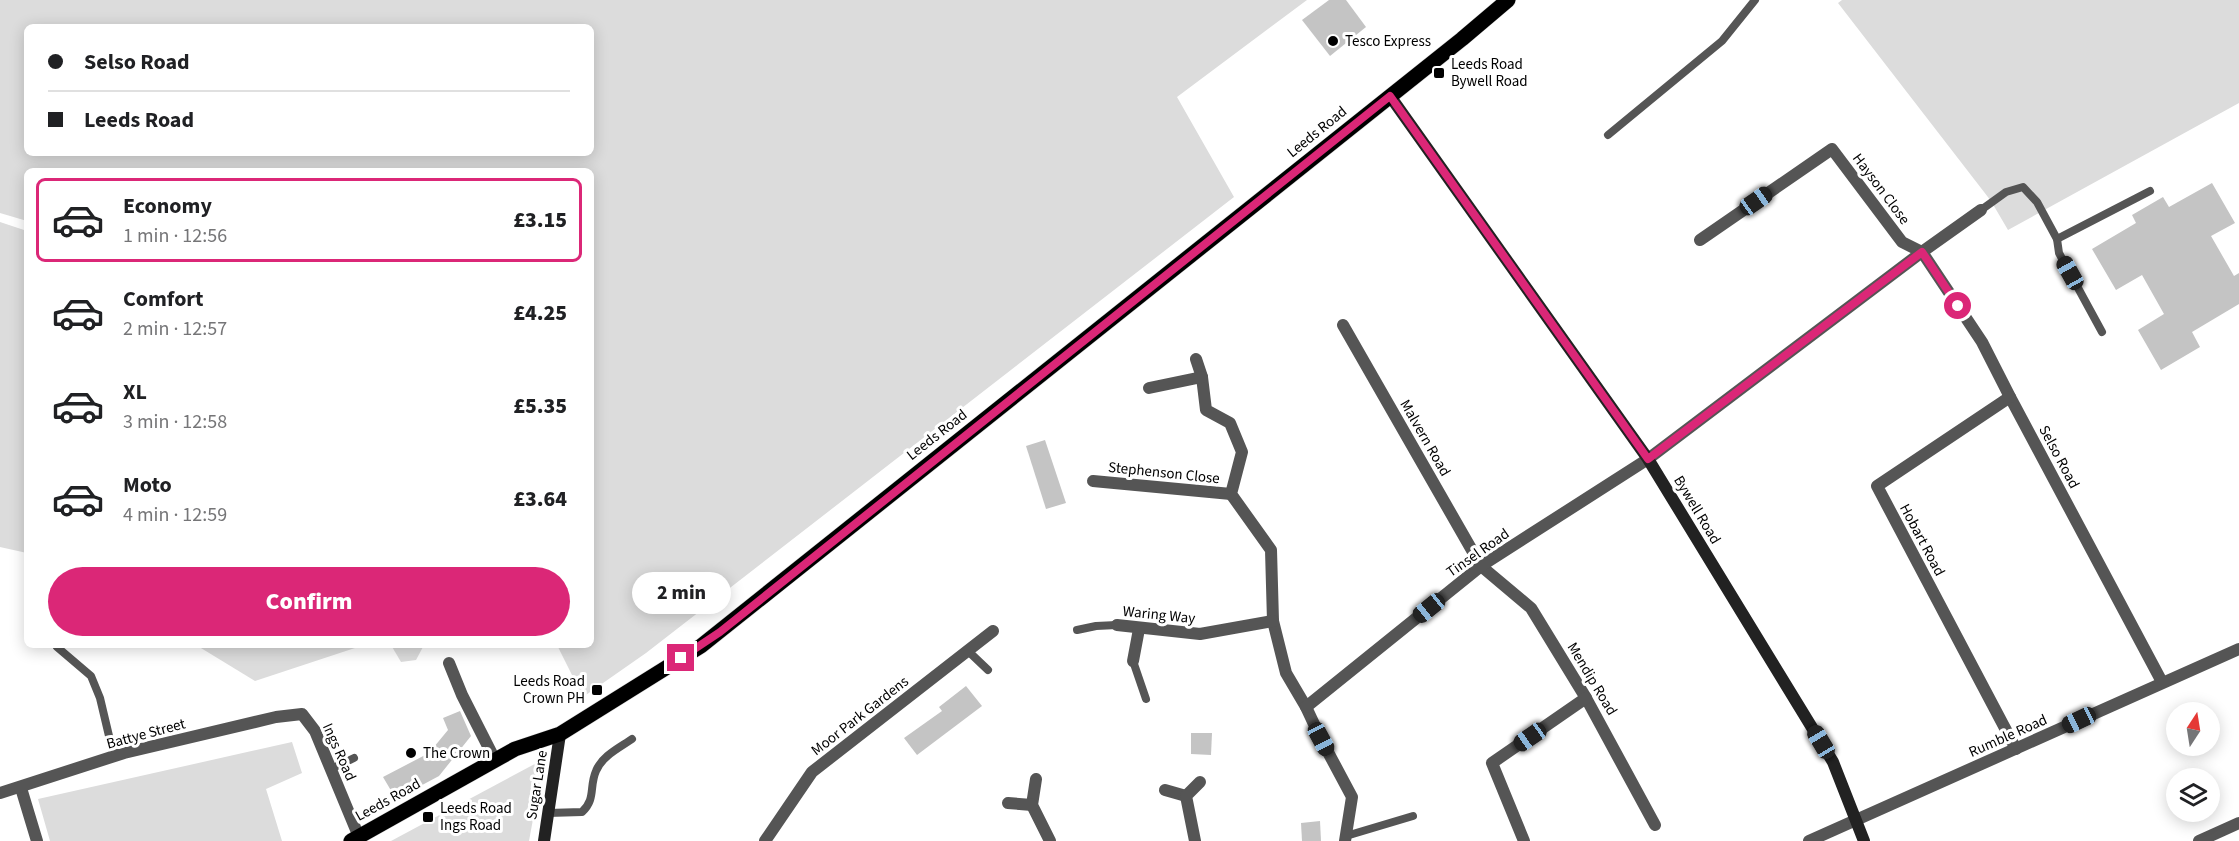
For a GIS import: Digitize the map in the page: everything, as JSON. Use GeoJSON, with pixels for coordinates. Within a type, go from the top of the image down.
{"type":"FeatureCollection","features":[{"type":"Feature","properties":{"kind":"main road","name":"Leeds Road"},"geometry":{"type":"LineString","coordinates":[[355,839],[514,749],[560,734],[701,646],[1162,280],[1508,0]]}},
{"type":"Feature","properties":{"kind":"street","name":"Bywell Road"},"geometry":{"type":"LineString","coordinates":[[1390,96],[1648,459],[1833,762],[1863,841]]}},
{"type":"Feature","properties":{"kind":"street","name":"Hayson Close"},"geometry":{"type":"LineString","coordinates":[[1700,240],[1832,149],[1902,242],[1922,252]]}},
{"type":"Feature","properties":{"kind":"street","name":"Tinsel Road"},"geometry":{"type":"LineString","coordinates":[[1306,707],[1481,566],[1648,459],[1981,210]]}},
{"type":"Feature","properties":{"kind":"street","name":"Selso Road"},"geometry":{"type":"LineString","coordinates":[[1922,252],[1982,342],[2162,682]]}},
{"type":"Feature","properties":{"kind":"street","name":"Malvern Road"},"geometry":{"type":"LineString","coordinates":[[1343,325],[1481,566]]}},
{"type":"Feature","properties":{"kind":"street"},"geometry":{"type":"LineString","coordinates":[[1196,360],[1202,377],[1206,410],[1230,423],[1242,452],[1231,494],[1271,550],[1273,621],[1286,673],[1352,797],[1346,838]]}},
{"type":"Feature","properties":{"kind":"street"},"geometry":{"type":"LineString","coordinates":[[1149,388],[1202,377]]}},
{"type":"Feature","properties":{"kind":"street","name":"Hobart Road"},"geometry":{"type":"LineString","coordinates":[[2010,397],[1877,486],[2016,749]]}},
{"type":"Feature","properties":{"kind":"street","name":"Stephenson Close"},"geometry":{"type":"LineString","coordinates":[[1093,481],[1231,494]]}},
{"type":"Feature","properties":{"kind":"street","name":"Mendip Road"},"geometry":{"type":"LineString","coordinates":[[1481,566],[1531,608],[1586,698],[1655,825]]}},
{"type":"Feature","properties":{"kind":"street","name":"Waring Way"},"geometry":{"type":"LineString","coordinates":[[1117,625],[1200,634],[1273,621]]}},
{"type":"Feature","properties":{"kind":"street"},"geometry":{"type":"LineString","coordinates":[[1133,661],[1139,629]]}},
{"type":"Feature","properties":{"kind":"street","name":"Moor Park Gardens"},"geometry":{"type":"LineString","coordinates":[[765,841],[812,772],[993,631]]}},
{"type":"Feature","properties":{"kind":"street","name":"Rumble Road"},"geometry":{"type":"LineString","coordinates":[[1809,841],[2239,649]]}},
{"type":"Feature","properties":{"kind":"street"},"geometry":{"type":"LineString","coordinates":[[449,663],[462,695],[495,760]]}},
{"type":"Feature","properties":{"kind":"street"},"geometry":{"type":"LineString","coordinates":[[1524,841],[1492,763],[1586,698]]}},
{"type":"Feature","properties":{"kind":"street","name":"Battye Street"},"geometry":{"type":"LineString","coordinates":[[0,793],[114,757],[276,717],[302,714]]}},
{"type":"Feature","properties":{"kind":"street","name":"Ings Road"},"geometry":{"type":"LineString","coordinates":[[302,714],[315,731],[331,769],[355,839]]}},
{"type":"Feature","properties":{"kind":"street","name":"Sugar Lane"},"geometry":{"type":"LineString","coordinates":[[544,841],[560,734]]}},
{"type":"Feature","properties":{"kind":"street"},"geometry":{"type":"LineString","coordinates":[[1036,779],[1032,805],[1050,841]]}},
{"type":"Feature","properties":{"kind":"street"},"geometry":{"type":"LineString","coordinates":[[1186,796],[1200,782]]}},
{"type":"Feature","properties":{"kind":"street"},"geometry":{"type":"LineString","coordinates":[[21,788],[37,841]]}},
{"type":"Feature","properties":{"kind":"street"},"geometry":{"type":"LineString","coordinates":[[1165,790],[1186,796]]}},
{"type":"Feature","properties":{"kind":"street"},"geometry":{"type":"LineString","coordinates":[[1186,796],[1195,841]]}},
{"type":"Feature","properties":{"kind":"street"},"geometry":{"type":"LineString","coordinates":[[1008,803],[1032,805]]}},
{"type":"Feature","properties":{"kind":"street"},"geometry":{"type":"LineString","coordinates":[[2199,841],[2239,823]]}},
{"type":"Feature","properties":{"kind":"lane"},"geometry":{"type":"LineString","coordinates":[[1608,135],[1722,41],[1755,0]]}},
{"type":"Feature","properties":{"kind":"lane"},"geometry":{"type":"LineString","coordinates":[[1981,210],[2006,192],[2023,187],[2037,202],[2057,239],[2059,253],[2102,332]]}},
{"type":"Feature","properties":{"kind":"lane"},"geometry":{"type":"LineString","coordinates":[[2057,239],[2150,190]]}},
{"type":"Feature","properties":{"kind":"lane","name":"Waring Way"},"geometry":{"type":"LineString","coordinates":[[1077,630],[1117,625]]}},
{"type":"Feature","properties":{"kind":"lane"},"geometry":{"type":"LineString","coordinates":[[58,648],[91,676],[100,698],[114,757]]}},
{"type":"Feature","properties":{"kind":"lane"},"geometry":{"type":"LineString","coordinates":[[968,651],[988,670]]}},
{"type":"Feature","properties":{"kind":"lane"},"geometry":{"type":"LineString","coordinates":[[1133,661],[1146,699]]}},
{"type":"Feature","properties":{"kind":"lane"},"geometry":{"type":"LineString","coordinates":[[548,813],[582,812],[589,805],[596,771],[602,761],[632,739]]}},
{"type":"Feature","properties":{"kind":"lane"},"geometry":{"type":"LineString","coordinates":[[331,769],[354,758]]}},
{"type":"Feature","properties":{"kind":"lane"},"geometry":{"type":"LineString","coordinates":[[1346,838],[1413,816]]}},
{"type":"Feature","properties":{"kind":"shaded area"},"geometry":{"type":"Polygon","coordinates":[[[0,0],[1307,0],[1177,97],[1234,197],[646,653],[583,697],[558,648],[594,648],[594,168],[24,168],[24,220],[0,213],[0,0]]]}},
{"type":"Feature","properties":{"kind":"shaded area"},"geometry":{"type":"Polygon","coordinates":[[[1842,0],[2239,0],[2239,103],[2008,230],[1991,201],[1838,3],[1842,0]]]}},
{"type":"Feature","properties":{"kind":"shaded area"},"geometry":{"type":"Polygon","coordinates":[[[0,222],[24,230],[24,552],[0,547],[0,222]]]}},
{"type":"Feature","properties":{"kind":"shaded area"},"geometry":{"type":"Polygon","coordinates":[[[201,648],[355,648],[255,681],[201,648]]]}},
{"type":"Feature","properties":{"kind":"shaded area"},"geometry":{"type":"Polygon","coordinates":[[[393,648],[422,648],[416,660],[401,662],[393,648]]]}},
{"type":"Feature","properties":{"kind":"shaded area"},"geometry":{"type":"Polygon","coordinates":[[[292,742],[302,773],[266,789],[282,841],[50,841],[38,799],[292,742]]]}},
{"type":"Feature","properties":{"kind":"shaded area"},"geometry":{"type":"Polygon","coordinates":[[[544,759],[529,841],[391,841],[544,759]]]}},
{"type":"Feature","properties":{"kind":"building","name":"Tesco Express"},"geometry":{"type":"Polygon","coordinates":[[[1329,0],[1346,0],[1366,27],[1330,56],[1302,20],[1329,0]]]}},
{"type":"Feature","properties":{"kind":"building"},"geometry":{"type":"Polygon","coordinates":[[[2212,183],[2235,223],[2211,236],[2234,276],[2239,273],[2239,304],[2192,332],[2200,347],[2161,370],[2138,330],[2164,314],[2142,275],[2116,290],[2092,249],[2136,223],[2132,215],[2163,197],[2169,207],[2212,183]]]}},
{"type":"Feature","properties":{"kind":"building"},"geometry":{"type":"Polygon","coordinates":[[[1045,440],[1066,503],[1046,509],[1026,446],[1045,440]]]}},
{"type":"Feature","properties":{"kind":"building"},"geometry":{"type":"Polygon","coordinates":[[[966,686],[982,706],[917,755],[904,738],[942,711],[939,707],[966,686]]]}},
{"type":"Feature","properties":{"kind":"building"},"geometry":{"type":"Polygon","coordinates":[[[460,711],[471,736],[439,776],[396,799],[383,777],[429,753],[448,730],[443,718],[460,711]]]}},
{"type":"Feature","properties":{"kind":"building"},"geometry":{"type":"Polygon","coordinates":[[[1191,733],[1212,733],[1211,755],[1191,754],[1191,733]]]}},
{"type":"Feature","properties":{"kind":"building"},"geometry":{"type":"Polygon","coordinates":[[[1320,821],[1321,841],[1302,841],[1301,823],[1320,821]]]}},
{"type":"Feature","properties":{"kind":"place","name":"Tesco Express"},"geometry":{"type":"Point","coordinates":[1333,41]}},
{"type":"Feature","properties":{"kind":"place","name":"Leeds Road Bywell Road"},"geometry":{"type":"Point","coordinates":[1439,73]}},
{"type":"Feature","properties":{"kind":"place","name":"Leeds Road Crown PH"},"geometry":{"type":"Point","coordinates":[597,690]}},
{"type":"Feature","properties":{"kind":"place","name":"The Crown"},"geometry":{"type":"Point","coordinates":[411,753]}},
{"type":"Feature","properties":{"kind":"place","name":"Leeds Road Ings Road"},"geometry":{"type":"Point","coordinates":[428,817]}},
{"type":"Feature","properties":{"kind":"route"},"geometry":{"type":"LineString","coordinates":[[681,658],[720,632],[1390,96],[1648,459],[1922,252],[1958,306]]}}]}
